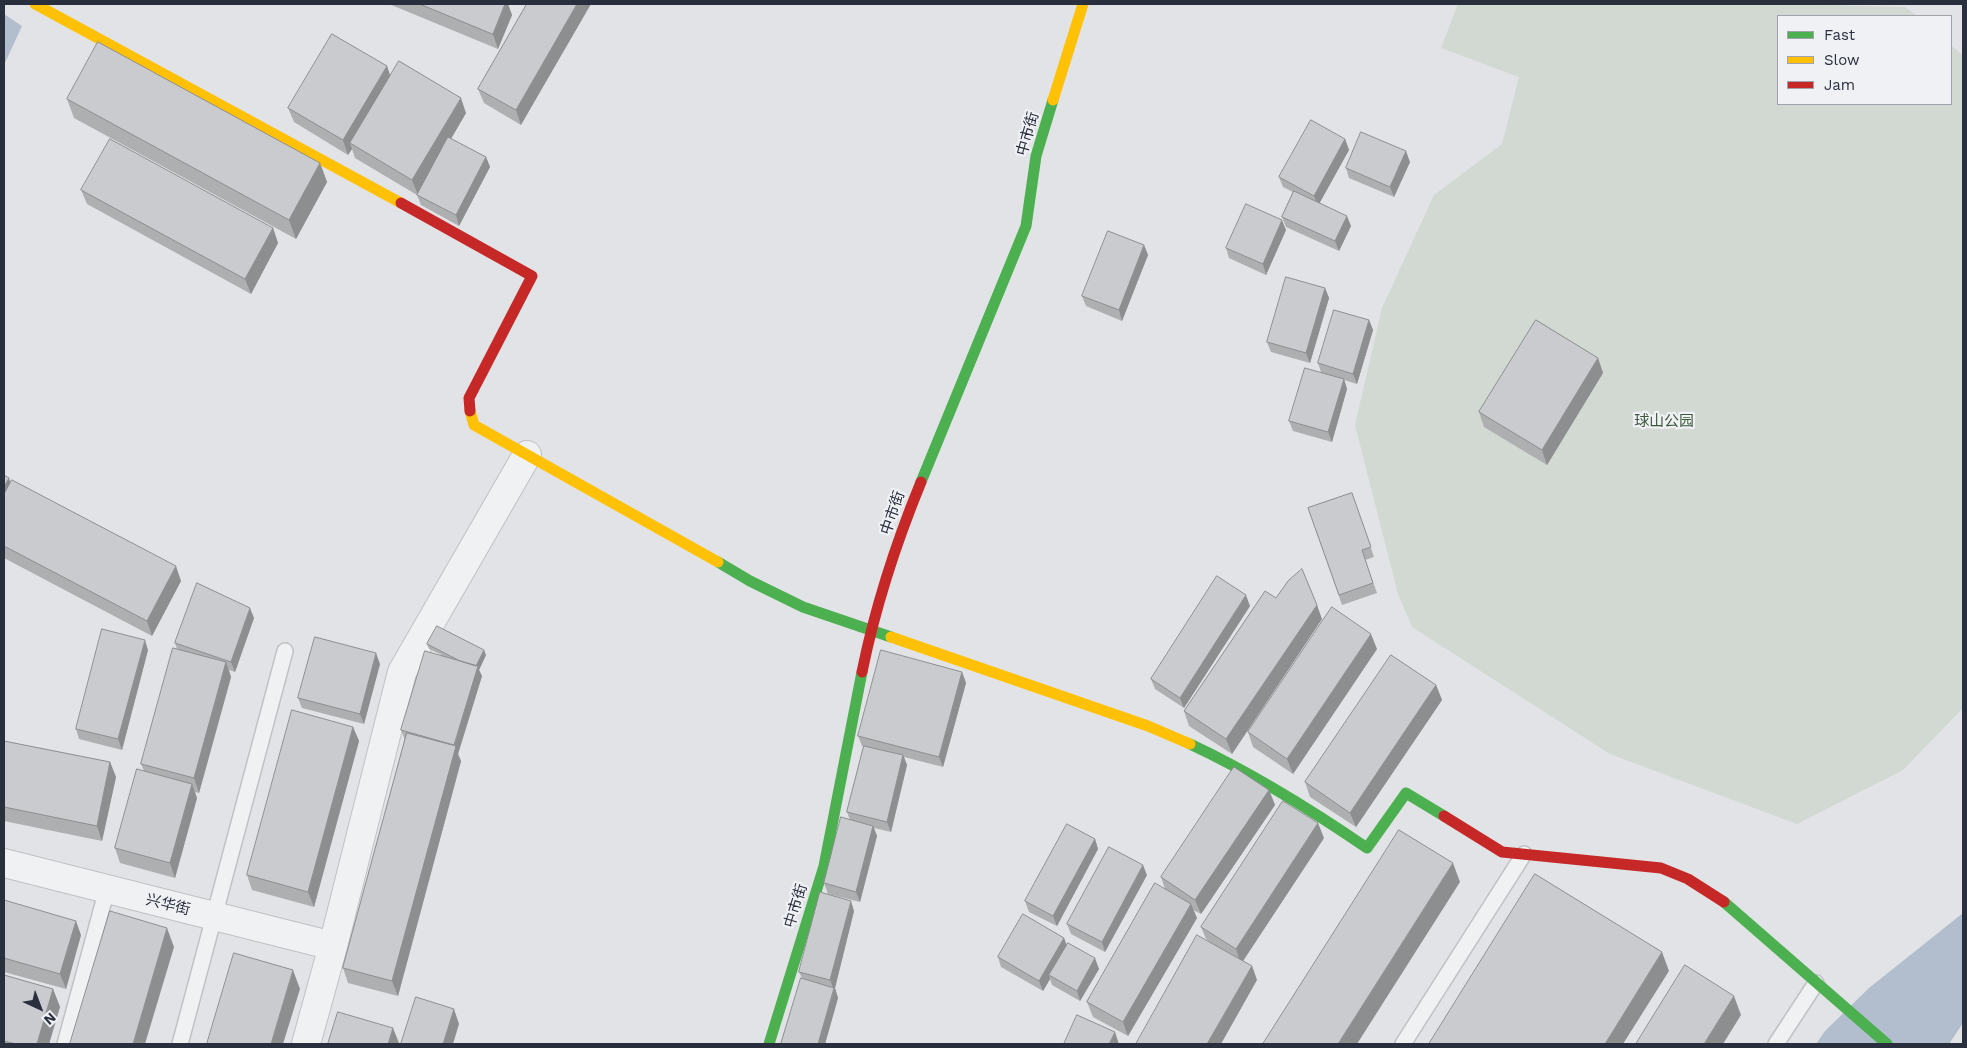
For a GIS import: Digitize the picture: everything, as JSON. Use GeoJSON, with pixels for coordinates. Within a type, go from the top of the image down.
{"type":"FeatureCollection","features":[{"type":"Feature","properties":{"kind":"street"},"geometry":{"type":"LineString","coordinates":[[34,4],[254,122],[532,276],[469,398],[470,414],[474,425],[682,540],[750,581],[802,607],[1148,726],[1186,742],[1274,786],[1367,848],[1406,793],[1502,852],[1661,868],[1688,879],[1730,905],[1887,1044]]}},
{"type":"Feature","properties":{"kind":"street","name":"中市街"},"geometry":{"type":"LineString","coordinates":[[769,1044],[824,866],[867,648],[886,580],[912,503],[1026,226],[1036,156],[1083,4]]}},
{"type":"Feature","properties":{"kind":"street"},"geometry":{"type":"LineString","coordinates":[[306,1044],[333,946],[402,672],[527,455]]}},
{"type":"Feature","properties":{"kind":"street","name":"兴华街"},"geometry":{"type":"LineString","coordinates":[[4,863],[333,946]]}},
{"type":"Feature","properties":{"kind":"lane"},"geometry":{"type":"LineString","coordinates":[[180,1044],[285,651]]}},
{"type":"Feature","properties":{"kind":"lane"},"geometry":{"type":"LineString","coordinates":[[1403,1044],[1524,854]]}},
{"type":"Feature","properties":{"kind":"lane"},"geometry":{"type":"LineString","coordinates":[[65,1044],[107,889]]}},
{"type":"Feature","properties":{"kind":"lane"},"geometry":{"type":"LineString","coordinates":[[1776,1044],[1816,982]]}},
{"type":"Feature","properties":{"kind":"green space","name":"球山公园"},"geometry":{"type":"Polygon","coordinates":[[[1458,4],[1768,4],[1905,7],[1916,15],[1777,15],[1777,105],[1952,105],[1952,46],[1963,56],[1963,708],[1903,770],[1797,824],[1610,754],[1412,627],[1398,594],[1355,425],[1382,308],[1434,195],[1502,144],[1519,77],[1441,48],[1458,4]]]}},
{"type":"Feature","properties":{"kind":"water"},"geometry":{"type":"Polygon","coordinates":[[[4,14],[22,26],[4,65],[4,14]]]}},
{"type":"Feature","properties":{"kind":"water"},"geometry":{"type":"Polygon","coordinates":[[[1963,913],[1963,1023],[1949,1044],[1816,1044],[1825,1031],[1869,988],[1963,913]]]}},
{"type":"Feature","properties":{"kind":"building"},"geometry":{"type":"Polygon","coordinates":[[[420,4],[505,4],[493,34],[420,4]]]}},
{"type":"Feature","properties":{"kind":"building"},"geometry":{"type":"Polygon","coordinates":[[[527,4],[577,4],[516,110],[478,89],[527,4]]]}},
{"type":"Feature","properties":{"kind":"building"},"geometry":{"type":"Polygon","coordinates":[[[332,34],[387,66],[343,140],[288,108],[332,34]]]}},
{"type":"Feature","properties":{"kind":"building"},"geometry":{"type":"Polygon","coordinates":[[[98,42],[320,163],[289,220],[67,99],[98,42]]]}},
{"type":"Feature","properties":{"kind":"building"},"geometry":{"type":"Polygon","coordinates":[[[399,61],[461,98],[412,180],[350,143],[399,61]]]}},
{"type":"Feature","properties":{"kind":"building"},"geometry":{"type":"Polygon","coordinates":[[[1311,120],[1345,139],[1314,196],[1279,177],[1311,120]]]}},
{"type":"Feature","properties":{"kind":"building"},"geometry":{"type":"Polygon","coordinates":[[[1361,132],[1406,151],[1390,187],[1346,168],[1361,132]]]}},
{"type":"Feature","properties":{"kind":"building"},"geometry":{"type":"Polygon","coordinates":[[[448,137],[486,157],[456,215],[417,195],[448,137]]]}},
{"type":"Feature","properties":{"kind":"building"},"geometry":{"type":"Polygon","coordinates":[[[110,139],[273,228],[245,279],[81,190],[110,139]]]}},
{"type":"Feature","properties":{"kind":"building"},"geometry":{"type":"Polygon","coordinates":[[[1294,191],[1347,216],[1335,241],[1282,217],[1294,191]]]}},
{"type":"Feature","properties":{"kind":"building"},"geometry":{"type":"Polygon","coordinates":[[[1246,204],[1282,220],[1263,264],[1226,248],[1246,204]]]}},
{"type":"Feature","properties":{"kind":"building"},"geometry":{"type":"Polygon","coordinates":[[[1108,231],[1144,245],[1119,310],[1082,296],[1108,231]]]}},
{"type":"Feature","properties":{"kind":"building"},"geometry":{"type":"Polygon","coordinates":[[[1286,277],[1325,288],[1306,353],[1267,342],[1286,277]]]}},
{"type":"Feature","properties":{"kind":"building"},"geometry":{"type":"Polygon","coordinates":[[[1334,310],[1369,320],[1353,374],[1318,363],[1334,310]]]}},
{"type":"Feature","properties":{"kind":"building"},"geometry":{"type":"Polygon","coordinates":[[[1536,320],[1598,358],[1542,450],[1479,412],[1536,320]]]}},
{"type":"Feature","properties":{"kind":"building"},"geometry":{"type":"Polygon","coordinates":[[[1305,368],[1344,379],[1328,432],[1289,421],[1305,368]]]}},
{"type":"Feature","properties":{"kind":"building"},"geometry":{"type":"Polygon","coordinates":[[[4,475],[9,478],[4,487],[4,475]]]}},
{"type":"Feature","properties":{"kind":"building"},"geometry":{"type":"Polygon","coordinates":[[[12,480],[176,566],[147,621],[4,546],[4,494],[12,480]]]}},
{"type":"Feature","properties":{"kind":"building"},"geometry":{"type":"Polygon","coordinates":[[[1352,493],[1371,547],[1362,550],[1373,583],[1339,595],[1308,508],[1352,493]]]}},
{"type":"Feature","properties":{"kind":"building"},"geometry":{"type":"Polygon","coordinates":[[[1302,569],[1317,605],[1226,739],[1184,711],[1265,591],[1276,598],[1288,581],[1302,569]]]}},
{"type":"Feature","properties":{"kind":"building"},"geometry":{"type":"Polygon","coordinates":[[[1217,576],[1246,595],[1180,698],[1151,679],[1217,576]]]}},
{"type":"Feature","properties":{"kind":"building"},"geometry":{"type":"Polygon","coordinates":[[[197,583],[250,608],[231,662],[175,643],[197,583]]]}},
{"type":"Feature","properties":{"kind":"building"},"geometry":{"type":"Polygon","coordinates":[[[1332,607],[1371,634],[1287,759],[1248,732],[1332,607]]]}},
{"type":"Feature","properties":{"kind":"building"},"geometry":{"type":"Polygon","coordinates":[[[437,626],[484,650],[476,666],[460,661],[427,644],[437,626]]]}},
{"type":"Feature","properties":{"kind":"building"},"geometry":{"type":"Polygon","coordinates":[[[102,629],[145,640],[118,739],[76,729],[102,629]]]}},
{"type":"Feature","properties":{"kind":"building"},"geometry":{"type":"Polygon","coordinates":[[[315,637],[376,653],[360,714],[298,698],[315,637]]]}},
{"type":"Feature","properties":{"kind":"building"},"geometry":{"type":"Polygon","coordinates":[[[173,648],[226,662],[194,778],[141,764],[173,648]]]}},
{"type":"Feature","properties":{"kind":"building"},"geometry":{"type":"Polygon","coordinates":[[[881,650],[962,672],[939,757],[858,736],[881,650]]]}},
{"type":"Feature","properties":{"kind":"building"},"geometry":{"type":"Polygon","coordinates":[[[425,651],[478,666],[454,745],[401,730],[425,651]]]}},
{"type":"Feature","properties":{"kind":"building"},"geometry":{"type":"Polygon","coordinates":[[[1391,655],[1436,685],[1350,813],[1305,782],[1391,655]]]}},
{"type":"Feature","properties":{"kind":"building"},"geometry":{"type":"Polygon","coordinates":[[[292,710],[353,727],[308,892],[247,875],[292,710]]]}},
{"type":"Feature","properties":{"kind":"building"},"geometry":{"type":"Polygon","coordinates":[[[407,733],[456,746],[392,981],[343,968],[407,733]]]}},
{"type":"Feature","properties":{"kind":"building"},"geometry":{"type":"Polygon","coordinates":[[[4,741],[110,762],[97,826],[4,807],[4,741]]]}},
{"type":"Feature","properties":{"kind":"building"},"geometry":{"type":"Polygon","coordinates":[[[864,746],[903,755],[887,822],[847,812],[864,746]]]}},
{"type":"Feature","properties":{"kind":"building"},"geometry":{"type":"Polygon","coordinates":[[[1234,767],[1269,790],[1195,900],[1161,877],[1234,767]]]}},
{"type":"Feature","properties":{"kind":"building"},"geometry":{"type":"Polygon","coordinates":[[[137,769],[192,784],[170,863],[115,848],[137,769]]]}},
{"type":"Feature","properties":{"kind":"building"},"geometry":{"type":"Polygon","coordinates":[[[1283,801],[1318,823],[1236,949],[1201,927],[1283,801]]]}},
{"type":"Feature","properties":{"kind":"building"},"geometry":{"type":"Polygon","coordinates":[[[841,817],[873,826],[856,892],[824,883],[841,817]]]}},
{"type":"Feature","properties":{"kind":"building"},"geometry":{"type":"Polygon","coordinates":[[[1067,824],[1095,839],[1053,916],[1025,901],[1067,824]]]}},
{"type":"Feature","properties":{"kind":"building"},"geometry":{"type":"Polygon","coordinates":[[[1399,830],[1453,863],[1338,1044],[1263,1044],[1399,830]]]}},
{"type":"Feature","properties":{"kind":"building"},"geometry":{"type":"Polygon","coordinates":[[[1109,847],[1143,865],[1102,942],[1067,924],[1109,847]]]}},
{"type":"Feature","properties":{"kind":"building"},"geometry":{"type":"Polygon","coordinates":[[[1535,874],[1662,952],[1605,1044],[1429,1044],[1535,874]]]}},
{"type":"Feature","properties":{"kind":"building"},"geometry":{"type":"Polygon","coordinates":[[[1155,883],[1191,904],[1123,1022],[1087,1002],[1155,883]]]}},
{"type":"Feature","properties":{"kind":"building"},"geometry":{"type":"Polygon","coordinates":[[[820,892],[851,901],[830,980],[799,972],[820,892]]]}},
{"type":"Feature","properties":{"kind":"building"},"geometry":{"type":"Polygon","coordinates":[[[4,900],[76,921],[60,974],[4,958],[4,900]]]}},
{"type":"Feature","properties":{"kind":"building"},"geometry":{"type":"Polygon","coordinates":[[[110,911],[167,928],[133,1044],[70,1044],[110,911]]]}},
{"type":"Feature","properties":{"kind":"building"},"geometry":{"type":"Polygon","coordinates":[[[1023,914],[1064,938],[1039,981],[998,957],[1023,914]]]}},
{"type":"Feature","properties":{"kind":"building"},"geometry":{"type":"Polygon","coordinates":[[[1197,935],[1252,966],[1207,1044],[1136,1044],[1197,935]]]}},
{"type":"Feature","properties":{"kind":"building"},"geometry":{"type":"Polygon","coordinates":[[[1068,943],[1095,958],[1077,991],[1049,975],[1068,943]]]}},
{"type":"Feature","properties":{"kind":"building"},"geometry":{"type":"Polygon","coordinates":[[[234,953],[293,970],[271,1044],[207,1044],[234,953]]]}},
{"type":"Feature","properties":{"kind":"building"},"geometry":{"type":"Polygon","coordinates":[[[1685,965],[1734,996],[1704,1044],[1636,1044],[1685,965]]]}},
{"type":"Feature","properties":{"kind":"building"},"geometry":{"type":"Polygon","coordinates":[[[4,975],[53,989],[37,1044],[16,1044],[4,1041],[4,975]]]}},
{"type":"Feature","properties":{"kind":"building"},"geometry":{"type":"Polygon","coordinates":[[[801,978],[834,988],[818,1044],[781,1044],[801,978]]]}},
{"type":"Feature","properties":{"kind":"building"},"geometry":{"type":"Polygon","coordinates":[[[416,997],[454,1009],[443,1044],[401,1044],[416,997]]]}},
{"type":"Feature","properties":{"kind":"building"},"geometry":{"type":"Polygon","coordinates":[[[338,1012],[393,1028],[388,1044],[328,1044],[338,1012]]]}},
{"type":"Feature","properties":{"kind":"building"},"geometry":{"type":"Polygon","coordinates":[[[1077,1015],[1115,1032],[1109,1044],[1064,1044],[1077,1015]]]}},
{"type":"Feature","properties":{"kind":"traffic: fast"},"geometry":{"type":"LineString","coordinates":[[921,482],[1026,226],[1036,156],[1053,100]]}},
{"type":"Feature","properties":{"kind":"traffic: fast"},"geometry":{"type":"LineString","coordinates":[[718,562],[750,581],[803,607],[891,637]]}},
{"type":"Feature","properties":{"kind":"traffic: fast"},"geometry":{"type":"LineString","coordinates":[[769,1044],[824,866],[862,672]]}},
{"type":"Feature","properties":{"kind":"traffic: fast"},"geometry":{"type":"LineString","coordinates":[[1190,744],[1280,792],[1367,848],[1406,793],[1444,816]]}},
{"type":"Feature","properties":{"kind":"traffic: fast"},"geometry":{"type":"LineString","coordinates":[[1724,902],[1887,1044]]}},
{"type":"Feature","properties":{"kind":"traffic: slow"},"geometry":{"type":"LineString","coordinates":[[35,4],[401,203]]}},
{"type":"Feature","properties":{"kind":"traffic: slow"},"geometry":{"type":"LineString","coordinates":[[1053,100],[1083,4]]}},
{"type":"Feature","properties":{"kind":"traffic: slow"},"geometry":{"type":"LineString","coordinates":[[470,411],[474,425],[718,562]]}},
{"type":"Feature","properties":{"kind":"traffic: slow"},"geometry":{"type":"LineString","coordinates":[[891,637],[1148,726],[1190,744]]}},
{"type":"Feature","properties":{"kind":"traffic: jam"},"geometry":{"type":"LineString","coordinates":[[401,203],[532,276],[469,398],[470,411]]}},
{"type":"Feature","properties":{"kind":"traffic: jam"},"geometry":{"type":"LineString","coordinates":[[862,672],[887,576],[921,482]]}},
{"type":"Feature","properties":{"kind":"traffic: jam"},"geometry":{"type":"LineString","coordinates":[[1444,816],[1502,852],[1661,868],[1688,879],[1724,902]]}}]}
